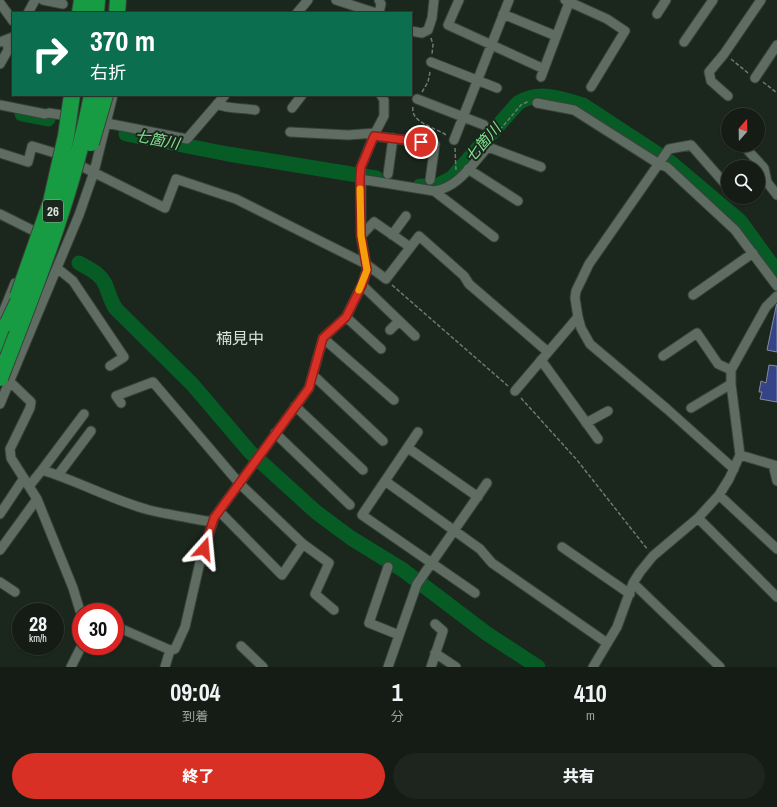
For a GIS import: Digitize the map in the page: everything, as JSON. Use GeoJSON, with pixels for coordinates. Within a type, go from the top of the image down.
{"type":"FeatureCollection","features":[{"type":"Feature","properties":{"kind":"highway"},"geometry":{"type":"LineString","coordinates":[[80,12],[82,0]]}},
{"type":"Feature","properties":{"kind":"highway"},"geometry":{"type":"LineString","coordinates":[[96,12],[97,0]]}},
{"type":"Feature","properties":{"kind":"highway"},"geometry":{"type":"LineString","coordinates":[[102,0],[102,12]]}},
{"type":"Feature","properties":{"kind":"highway"},"geometry":{"type":"LineString","coordinates":[[117,12],[118,0]]}},
{"type":"Feature","properties":{"kind":"highway","name":"26"},"geometry":{"type":"LineString","coordinates":[[0,344],[4,322],[51,202],[66,136],[72,96]]}},
{"type":"Feature","properties":{"kind":"highway","name":"26"},"geometry":{"type":"LineString","coordinates":[[4,322],[34,265],[64,182],[85,96]]}},
{"type":"Feature","properties":{"kind":"highway","name":"26"},"geometry":{"type":"LineString","coordinates":[[51,265],[83,140],[92,96]]}},
{"type":"Feature","properties":{"kind":"highway","name":"26"},"geometry":{"type":"LineString","coordinates":[[5,379],[51,265],[98,122],[105,96]]}},
{"type":"Feature","properties":{"kind":"street"},"geometry":{"type":"LineString","coordinates":[[29,12],[35,0]]}},
{"type":"Feature","properties":{"kind":"street"},"geometry":{"type":"LineString","coordinates":[[43,0],[63,4]]}},
{"type":"Feature","properties":{"kind":"street"},"geometry":{"type":"LineString","coordinates":[[73,12],[74,0]]}},
{"type":"Feature","properties":{"kind":"street"},"geometry":{"type":"LineString","coordinates":[[124,12],[125,0]]}},
{"type":"Feature","properties":{"kind":"street"},"geometry":{"type":"LineString","coordinates":[[298,12],[308,0]]}},
{"type":"Feature","properties":{"kind":"street"},"geometry":{"type":"LineString","coordinates":[[336,0],[373,12]]}},
{"type":"Feature","properties":{"kind":"street"},"geometry":{"type":"LineString","coordinates":[[412,31],[426,33],[432,18],[434,0]]}},
{"type":"Feature","properties":{"kind":"street"},"geometry":{"type":"LineString","coordinates":[[459,0],[448,25],[542,73],[568,1],[607,19],[625,31],[591,87]]}},
{"type":"Feature","properties":{"kind":"street"},"geometry":{"type":"LineString","coordinates":[[454,140],[509,0]]}},
{"type":"Feature","properties":{"kind":"street"},"geometry":{"type":"LineString","coordinates":[[657,14],[666,0]]}},
{"type":"Feature","properties":{"kind":"street"},"geometry":{"type":"LineString","coordinates":[[684,42],[713,0]]}},
{"type":"Feature","properties":{"kind":"street"},"geometry":{"type":"LineString","coordinates":[[728,96],[711,81],[709,72],[724,54],[761,0]]}},
{"type":"Feature","properties":{"kind":"street"},"geometry":{"type":"LineString","coordinates":[[0,3],[12,20]]}},
{"type":"Feature","properties":{"kind":"street"},"geometry":{"type":"LineString","coordinates":[[503,14],[556,36]]}},
{"type":"Feature","properties":{"kind":"street"},"geometry":{"type":"LineString","coordinates":[[0,64],[8,50],[7,40]]}},
{"type":"Feature","properties":{"kind":"street"},"geometry":{"type":"LineString","coordinates":[[755,78],[777,45]]}},
{"type":"Feature","properties":{"kind":"street"},"geometry":{"type":"LineString","coordinates":[[431,62],[497,88]]}},
{"type":"Feature","properties":{"kind":"street"},"geometry":{"type":"LineString","coordinates":[[4,322],[43,203],[55,153],[65,96]]}},
{"type":"Feature","properties":{"kind":"street"},"geometry":{"type":"LineString","coordinates":[[110,366],[124,357],[73,281],[51,265],[79,215],[94,172],[113,96]]}},
{"type":"Feature","properties":{"kind":"street"},"geometry":{"type":"LineString","coordinates":[[106,123],[187,139],[224,96]]}},
{"type":"Feature","properties":{"kind":"street"},"geometry":{"type":"LineString","coordinates":[[292,108],[301,96]]}},
{"type":"Feature","properties":{"kind":"street"},"geometry":{"type":"LineString","coordinates":[[124,630],[170,650],[175,649],[179,644],[185,627],[200,562],[212,522],[257,457],[309,388],[323,338],[346,317],[362,285],[367,270],[361,236],[360,176],[374,134],[384,116],[385,108],[384,100],[382,96]]}},
{"type":"Feature","properties":{"kind":"street"},"geometry":{"type":"LineString","coordinates":[[417,99],[484,125]]}},
{"type":"Feature","properties":{"kind":"street"},"geometry":{"type":"LineString","coordinates":[[535,101],[574,110],[662,159],[667,166],[736,230],[777,286]]}},
{"type":"Feature","properties":{"kind":"street"},"geometry":{"type":"LineString","coordinates":[[217,104],[223,108],[234,107],[255,110]]}},
{"type":"Feature","properties":{"kind":"street"},"geometry":{"type":"LineString","coordinates":[[0,105],[45,114],[49,112],[62,115]]}},
{"type":"Feature","properties":{"kind":"street"},"geometry":{"type":"LineString","coordinates":[[290,132],[348,135],[374,134],[435,144],[430,180]]}},
{"type":"Feature","properties":{"kind":"street"},"geometry":{"type":"LineString","coordinates":[[388,174],[393,138]]}},
{"type":"Feature","properties":{"kind":"street"},"geometry":{"type":"LineString","coordinates":[[721,179],[691,145],[669,149],[589,264],[576,291],[575,298],[581,328],[590,344],[667,409],[734,469]]}},
{"type":"Feature","properties":{"kind":"street"},"geometry":{"type":"LineString","coordinates":[[0,154],[28,162],[32,146],[55,153],[165,208],[176,179],[222,193],[366,264],[386,279],[419,236],[464,276],[469,284],[548,352]]}},
{"type":"Feature","properties":{"kind":"street"},"geometry":{"type":"LineString","coordinates":[[434,191],[454,184],[488,147],[540,167]]}},
{"type":"Feature","properties":{"kind":"street"},"geometry":{"type":"LineString","coordinates":[[749,152],[764,168],[767,182],[777,195]]}},
{"type":"Feature","properties":{"kind":"street"},"geometry":{"type":"LineString","coordinates":[[468,169],[518,202]]}},
{"type":"Feature","properties":{"kind":"street"},"geometry":{"type":"LineString","coordinates":[[360,176],[434,191],[494,237]]}},
{"type":"Feature","properties":{"kind":"street"},"geometry":{"type":"LineString","coordinates":[[0,214],[34,231]]}},
{"type":"Feature","properties":{"kind":"street"},"geometry":{"type":"LineString","coordinates":[[392,235],[406,216]]}},
{"type":"Feature","properties":{"kind":"street"},"geometry":{"type":"LineString","coordinates":[[361,236],[374,222],[410,247]]}},
{"type":"Feature","properties":{"kind":"street"},"geometry":{"type":"LineString","coordinates":[[693,295],[753,253]]}},
{"type":"Feature","properties":{"kind":"street"},"geometry":{"type":"LineString","coordinates":[[362,285],[415,336]]}},
{"type":"Feature","properties":{"kind":"street"},"geometry":{"type":"LineString","coordinates":[[593,667],[617,627],[633,584],[653,556],[698,518],[719,495],[734,469],[740,455],[731,384],[731,370],[734,361],[766,307],[777,296]]}},
{"type":"Feature","properties":{"kind":"street"},"geometry":{"type":"LineString","coordinates":[[346,317],[381,349]]}},
{"type":"Feature","properties":{"kind":"street"},"geometry":{"type":"LineString","coordinates":[[515,391],[578,317]]}},
{"type":"Feature","properties":{"kind":"street"},"geometry":{"type":"LineString","coordinates":[[390,330],[399,321]]}},
{"type":"Feature","properties":{"kind":"street"},"geometry":{"type":"LineString","coordinates":[[663,356],[697,334],[718,364],[731,370]]}},
{"type":"Feature","properties":{"kind":"street"},"geometry":{"type":"LineString","coordinates":[[323,338],[394,400]]}},
{"type":"Feature","properties":{"kind":"street"},"geometry":{"type":"LineString","coordinates":[[541,360],[598,440]]}},
{"type":"Feature","properties":{"kind":"street"},"geometry":{"type":"LineString","coordinates":[[0,372],[5,379],[30,402],[30,408],[10,449],[11,458],[37,499],[78,603]]}},
{"type":"Feature","properties":{"kind":"street"},"geometry":{"type":"LineString","coordinates":[[313,375],[383,441]]}},
{"type":"Feature","properties":{"kind":"street"},"geometry":{"type":"LineString","coordinates":[[0,404],[5,379]]}},
{"type":"Feature","properties":{"kind":"street"},"geometry":{"type":"LineString","coordinates":[[121,403],[116,396],[153,382],[239,483],[303,544],[329,563],[315,594],[334,610]]}},
{"type":"Feature","properties":{"kind":"street"},"geometry":{"type":"LineString","coordinates":[[691,408],[731,384]]}},
{"type":"Feature","properties":{"kind":"street"},"geometry":{"type":"LineString","coordinates":[[295,406],[363,470]]}},
{"type":"Feature","properties":{"kind":"street"},"geometry":{"type":"LineString","coordinates":[[586,423],[608,411]]}},
{"type":"Feature","properties":{"kind":"street"},"geometry":{"type":"LineString","coordinates":[[0,514],[27,482],[42,470],[84,414]]}},
{"type":"Feature","properties":{"kind":"street"},"geometry":{"type":"LineString","coordinates":[[58,475],[91,431]]}},
{"type":"Feature","properties":{"kind":"street"},"geometry":{"type":"LineString","coordinates":[[418,432],[362,515],[475,593]]}},
{"type":"Feature","properties":{"kind":"street"},"geometry":{"type":"LineString","coordinates":[[275,433],[350,505]]}},
{"type":"Feature","properties":{"kind":"street"},"geometry":{"type":"LineString","coordinates":[[408,448],[478,497]]}},
{"type":"Feature","properties":{"kind":"street"},"geometry":{"type":"LineString","coordinates":[[740,455],[775,466],[777,481]]}},
{"type":"Feature","properties":{"kind":"street"},"geometry":{"type":"LineString","coordinates":[[42,470],[58,475],[86,488],[148,510],[212,522]]}},
{"type":"Feature","properties":{"kind":"street"},"geometry":{"type":"LineString","coordinates":[[385,481],[480,549],[492,564],[607,643]]}},
{"type":"Feature","properties":{"kind":"street"},"geometry":{"type":"LineString","coordinates":[[388,667],[419,581],[487,483]]}},
{"type":"Feature","properties":{"kind":"street"},"geometry":{"type":"LineString","coordinates":[[719,495],[777,549]]}},
{"type":"Feature","properties":{"kind":"street"},"geometry":{"type":"LineString","coordinates":[[0,550],[37,499]]}},
{"type":"Feature","properties":{"kind":"street"},"geometry":{"type":"LineString","coordinates":[[219,511],[282,575],[303,544]]}},
{"type":"Feature","properties":{"kind":"street"},"geometry":{"type":"LineString","coordinates":[[698,518],[777,597]]}},
{"type":"Feature","properties":{"kind":"street"},"geometry":{"type":"LineString","coordinates":[[562,547],[630,594]]}},
{"type":"Feature","properties":{"kind":"street"},"geometry":{"type":"LineString","coordinates":[[388,567],[369,623],[399,635]]}},
{"type":"Feature","properties":{"kind":"street"},"geometry":{"type":"LineString","coordinates":[[0,582],[15,592]]}},
{"type":"Feature","properties":{"kind":"street"},"geometry":{"type":"LineString","coordinates":[[633,584],[720,667]]}},
{"type":"Feature","properties":{"kind":"street"},"geometry":{"type":"LineString","coordinates":[[431,667],[443,631],[434,624]]}},
{"type":"Feature","properties":{"kind":"street"},"geometry":{"type":"LineString","coordinates":[[241,646],[263,667]]}},
{"type":"Feature","properties":{"kind":"street"},"geometry":{"type":"LineString","coordinates":[[165,667],[170,650]]}},
{"type":"Feature","properties":{"kind":"street"},"geometry":{"type":"LineString","coordinates":[[435,654],[456,667]]}},
{"type":"Feature","properties":{"kind":"street"},"geometry":{"type":"LineString","coordinates":[[71,667],[77,655]]}},
{"type":"Feature","properties":{"kind":"path"},"geometry":{"type":"LineString","coordinates":[[488,147],[490,141],[521,105],[535,101]]}},
{"type":"Feature","properties":{"kind":"path"},"geometry":{"type":"LineString","coordinates":[[386,279],[515,391],[577,460],[653,556]]}},
{"type":"Feature","properties":{"kind":"building"},"geometry":{"type":"Polygon","coordinates":[[[777,302],[777,352],[767,350],[777,302]]]}},
{"type":"Feature","properties":{"kind":"building"},"geometry":{"type":"Polygon","coordinates":[[[769,365],[777,366],[777,402],[760,399],[762,392],[759,392],[761,381],[766,383],[769,365]]]}},
{"type":"Feature","properties":{"kind":"waterway","name":"七箇川"},"geometry":{"type":"LineString","coordinates":[[420,186],[435,187],[452,178],[518,103],[526,99],[542,96],[550,96],[567,100],[583,105],[670,162],[740,221],[777,272]]}},
{"type":"Feature","properties":{"kind":"waterway","name":"七箇川"},"geometry":{"type":"LineString","coordinates":[[22,114],[48,119]]}},
{"type":"Feature","properties":{"kind":"waterway","name":"七箇川"},"geometry":{"type":"LineString","coordinates":[[126,134],[228,154],[376,178]]}},
{"type":"Feature","properties":{"kind":"waterway"},"geometry":{"type":"LineString","coordinates":[[79,263],[95,272],[101,278],[116,309],[192,384],[250,452],[316,512],[351,538],[403,570],[486,633],[538,667]]}},
{"type":"Feature","properties":{"kind":"slow traffic"},"geometry":{"type":"LineString","coordinates":[[359,290],[367,270],[361,236],[360,189]]}},
{"type":"Feature","properties":{"kind":"district","name":"楠見中"},"geometry":{"type":"Point","coordinates":[240,338]}},
{"type":"Feature","properties":{"kind":"route"},"geometry":{"type":"LineString","coordinates":[[204,549],[214,518],[309,388],[319,347],[323,338],[346,317],[362,285],[367,270],[361,236],[360,177],[361,167],[374,136],[421,142]]}}]}
